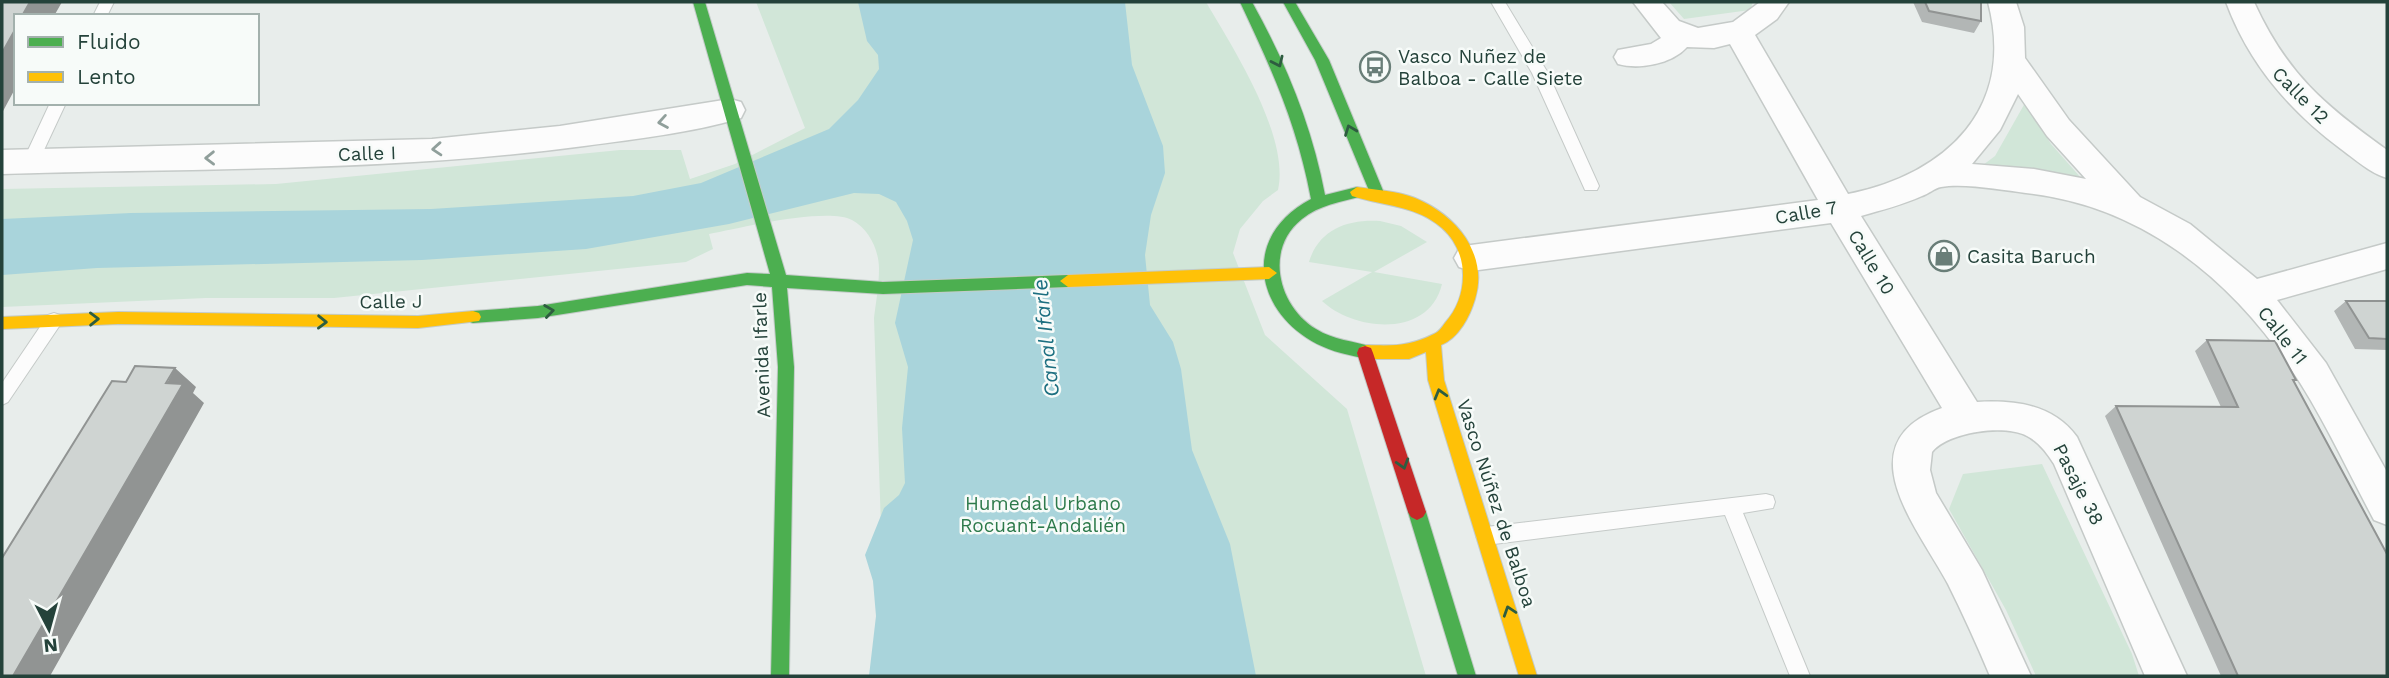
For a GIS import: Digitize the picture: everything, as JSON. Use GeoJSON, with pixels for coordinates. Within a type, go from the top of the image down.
{"type":"FeatureCollection","features":[{"type":"Feature","properties":{"kind":"street","name":"Avenida Ifarle"},"geometry":{"type":"LineString","coordinates":[[699,2],[779,279],[786,367],[780,676]]}},
{"type":"Feature","properties":{"kind":"street"},"geometry":{"type":"LineString","coordinates":[[1246,2],[1292,94],[1310,149],[1319,201]]}},
{"type":"Feature","properties":{"kind":"street"},"geometry":{"type":"LineString","coordinates":[[1289,2],[1322,60],[1377,193]]}},
{"type":"Feature","properties":{"kind":"street"},"geometry":{"type":"LineString","coordinates":[[1647,2],[1667,27],[1679,34],[1702,37],[1738,32],[1762,19],[1775,2]]}},
{"type":"Feature","properties":{"kind":"street","name":"Calle 7"},"geometry":{"type":"LineString","coordinates":[[1471,258],[1768,219],[1885,196],[1936,175],[1959,158],[1990,123],[2007,85],[2011,61],[2010,31],[2002,2]]}},
{"type":"Feature","properties":{"kind":"street","name":"Calle 12"},"geometry":{"type":"LineString","coordinates":[[2240,2],[2252,34],[2278,75],[2318,116],[2381,156]]}},
{"type":"Feature","properties":{"kind":"street","name":"Calle 10"},"geometry":{"type":"LineString","coordinates":[[1738,32],[1838,206],[1967,418]]}},
{"type":"Feature","properties":{"kind":"street"},"geometry":{"type":"LineString","coordinates":[[1629,57],[1666,50],[1675,44],[1679,34]]}},
{"type":"Feature","properties":{"kind":"street","name":"Calle 11"},"geometry":{"type":"LineString","coordinates":[[2011,61],[2058,128],[2129,205],[2194,247],[2251,294],[2302,357],[2387,508]]}},
{"type":"Feature","properties":{"kind":"street","name":"Calle I"},"geometry":{"type":"LineString","coordinates":[[17,161],[254,158],[453,148],[574,136],[730,110]]}},
{"type":"Feature","properties":{"kind":"street","name":"Calle 11"},"geometry":{"type":"LineString","coordinates":[[1936,175],[2034,183],[2129,205]]}},
{"type":"Feature","properties":{"kind":"street"},"geometry":{"type":"LineString","coordinates":[[1377,193],[1408,200],[1436,214],[1458,233],[1471,258],[1474,289],[1469,304],[1449,331],[1433,341],[1401,352],[1365,353],[1329,344],[1299,326],[1278,301],[1269,273],[1272,248],[1285,225],[1300,211],[1338,195],[1377,193]]}},
{"type":"Feature","properties":{"kind":"street"},"geometry":{"type":"LineString","coordinates":[[2251,294],[2387,256]]}},
{"type":"Feature","properties":{"kind":"street","name":"Calle J"},"geometry":{"type":"LineString","coordinates":[[2,323],[181,318],[418,322],[538,312],[729,281],[779,279],[883,288],[1269,273]]}},
{"type":"Feature","properties":{"kind":"street","name":"Vasco Núñez de Balboa"},"geometry":{"type":"LineString","coordinates":[[1433,341],[1436,380],[1528,676]]}},
{"type":"Feature","properties":{"kind":"street"},"geometry":{"type":"LineString","coordinates":[[1365,353],[1394,433],[1467,676]]}},
{"type":"Feature","properties":{"kind":"street","name":"Pasaje 38"},"geometry":{"type":"LineString","coordinates":[[2010,676],[1962,573],[1916,490],[1911,474],[1911,457],[1924,432],[1936,424],[1967,418],[2026,419],[2048,430],[2065,448],[2166,676]]}},
{"type":"Feature","properties":{"kind":"lane"},"geometry":{"type":"LineString","coordinates":[[1498,2],[1540,73],[1567,127],[1591,186]]}},
{"type":"Feature","properties":{"kind":"lane"},"geometry":{"type":"LineString","coordinates":[[17,161],[57,105]]}},
{"type":"Feature","properties":{"kind":"lane"},"geometry":{"type":"LineString","coordinates":[[2,397],[54,320]]}},
{"type":"Feature","properties":{"kind":"lane"},"geometry":{"type":"LineString","coordinates":[[1486,536],[1766,502]]}},
{"type":"Feature","properties":{"kind":"lane"},"geometry":{"type":"LineString","coordinates":[[1731,506],[1800,676]]}},
{"type":"Feature","properties":{"kind":"green space","name":"Humedal Urbano Rocuant-Andalién"},"geometry":{"type":"Polygon","coordinates":[[[756,2],[1206,2],[1257,93],[1276,144],[1279,168],[1278,190],[1263,201],[1240,229],[1233,253],[1265,335],[1347,409],[1426,676],[886,676],[874,318],[879,262],[872,241],[852,220],[840,217],[804,217],[709,234],[713,249],[686,262],[334,298],[206,298],[2,307],[2,189],[276,184],[620,150],[681,150],[690,179],[735,164],[805,128],[756,2]]]}},
{"type":"Feature","properties":{"kind":"green space"},"geometry":{"type":"Polygon","coordinates":[[[1669,2],[1753,2],[1750,10],[1684,19],[1669,2]]]}},
{"type":"Feature","properties":{"kind":"green space"},"geometry":{"type":"Polygon","coordinates":[[[2025,103],[2051,144],[2082,179],[2025,169],[1979,168],[1995,156],[2025,103]]]}},
{"type":"Feature","properties":{"kind":"green space"},"geometry":{"type":"Polygon","coordinates":[[[1380,221],[1401,226],[1427,242],[1374,272],[1442,284],[1434,302],[1422,314],[1407,321],[1371,323],[1352,319],[1336,311],[1322,301],[1372,272],[1309,262],[1320,241],[1336,228],[1357,222],[1380,221]]]}},
{"type":"Feature","properties":{"kind":"green space"},"geometry":{"type":"Polygon","coordinates":[[[2042,464],[2132,654],[2139,676],[2036,676],[2006,610],[1949,509],[1963,474],[2042,464]]]}},
{"type":"Feature","properties":{"kind":"water","name":"Humedal Urbano Rocuant-Andalién"},"geometry":{"type":"Polygon","coordinates":[[[858,2],[1125,2],[1132,65],[1163,146],[1165,173],[1151,215],[1145,255],[1150,305],[1173,342],[1181,369],[1192,450],[1230,544],[1256,676],[869,676],[876,616],[873,581],[865,555],[884,508],[899,495],[905,483],[902,428],[908,367],[895,323],[913,240],[907,221],[896,202],[879,194],[854,193],[729,224],[586,249],[422,260],[97,268],[2,275],[2,219],[131,213],[431,209],[633,196],[701,183],[829,129],[858,100],[879,69],[878,55],[867,41],[858,2]]]}},
{"type":"Feature","properties":{"kind":"building"},"geometry":{"type":"Polygon","coordinates":[[[2,2],[30,2],[23,14],[14,14],[14,32],[2,53],[2,2]]]}},
{"type":"Feature","properties":{"kind":"building"},"geometry":{"type":"Polygon","coordinates":[[[1925,2],[1981,2],[1981,21],[1929,11],[1925,2]]]}},
{"type":"Feature","properties":{"kind":"building"},"geometry":{"type":"Polygon","coordinates":[[[2346,301],[2387,301],[2387,339],[2369,338],[2346,301]]]}},
{"type":"Feature","properties":{"kind":"building"},"geometry":{"type":"Polygon","coordinates":[[[2207,340],[2275,341],[2296,380],[2293,380],[2387,554],[2387,676],[2238,676],[2116,406],[2238,407],[2207,340]]]}},
{"type":"Feature","properties":{"kind":"building"},"geometry":{"type":"Polygon","coordinates":[[[135,366],[175,368],[166,383],[183,384],[13,676],[2,676],[2,558],[112,381],[126,382],[135,366]]]}},
{"type":"Feature","properties":{"kind":"traffic: fast"},"geometry":{"type":"LineString","coordinates":[[699,2],[779,279],[786,367],[780,676]]}},
{"type":"Feature","properties":{"kind":"traffic: fast"},"geometry":{"type":"LineString","coordinates":[[1246,2],[1291,98],[1307,148],[1319,201]]}},
{"type":"Feature","properties":{"kind":"traffic: fast"},"geometry":{"type":"LineString","coordinates":[[1289,2],[1322,60],[1377,193]]}},
{"type":"Feature","properties":{"kind":"traffic: fast"},"geometry":{"type":"LineString","coordinates":[[1357,192],[1315,204],[1297,215],[1284,228],[1275,244],[1272,278],[1287,312],[1301,327],[1324,341],[1367,352]]}},
{"type":"Feature","properties":{"kind":"traffic: fast"},"geometry":{"type":"LineString","coordinates":[[473,317],[538,312],[747,279],[883,288],[1068,281]]}},
{"type":"Feature","properties":{"kind":"traffic: fast"},"geometry":{"type":"LineString","coordinates":[[1417,512],[1467,676]]}},
{"type":"Feature","properties":{"kind":"traffic: slow"},"geometry":{"type":"LineString","coordinates":[[1357,192],[1411,202],[1447,224],[1467,253],[1472,284],[1463,314],[1442,338],[1409,352],[1367,352]]}},
{"type":"Feature","properties":{"kind":"traffic: slow"},"geometry":{"type":"LineString","coordinates":[[1068,281],[1269,273]]}},
{"type":"Feature","properties":{"kind":"traffic: slow"},"geometry":{"type":"LineString","coordinates":[[2,323],[118,318],[418,322],[473,317]]}},
{"type":"Feature","properties":{"kind":"traffic: slow"},"geometry":{"type":"LineString","coordinates":[[1433,341],[1436,380],[1528,676]]}},
{"type":"Feature","properties":{"kind":"traffic: jam"},"geometry":{"type":"LineString","coordinates":[[1365,353],[1417,512]]}},
{"type":"Feature","properties":{"kind":"place","name":"Vasco Nuñez de Balboa - Calle Siete"},"geometry":{"type":"Point","coordinates":[1375,67]}},
{"type":"Feature","properties":{"kind":"place","name":"Casita Baruch"},"geometry":{"type":"Point","coordinates":[1944,256]}},
{"type":"Feature","properties":{"kind":"water label","name":"Canal Ifarle"},"geometry":{"type":"Point","coordinates":[1046,338]}}]}
